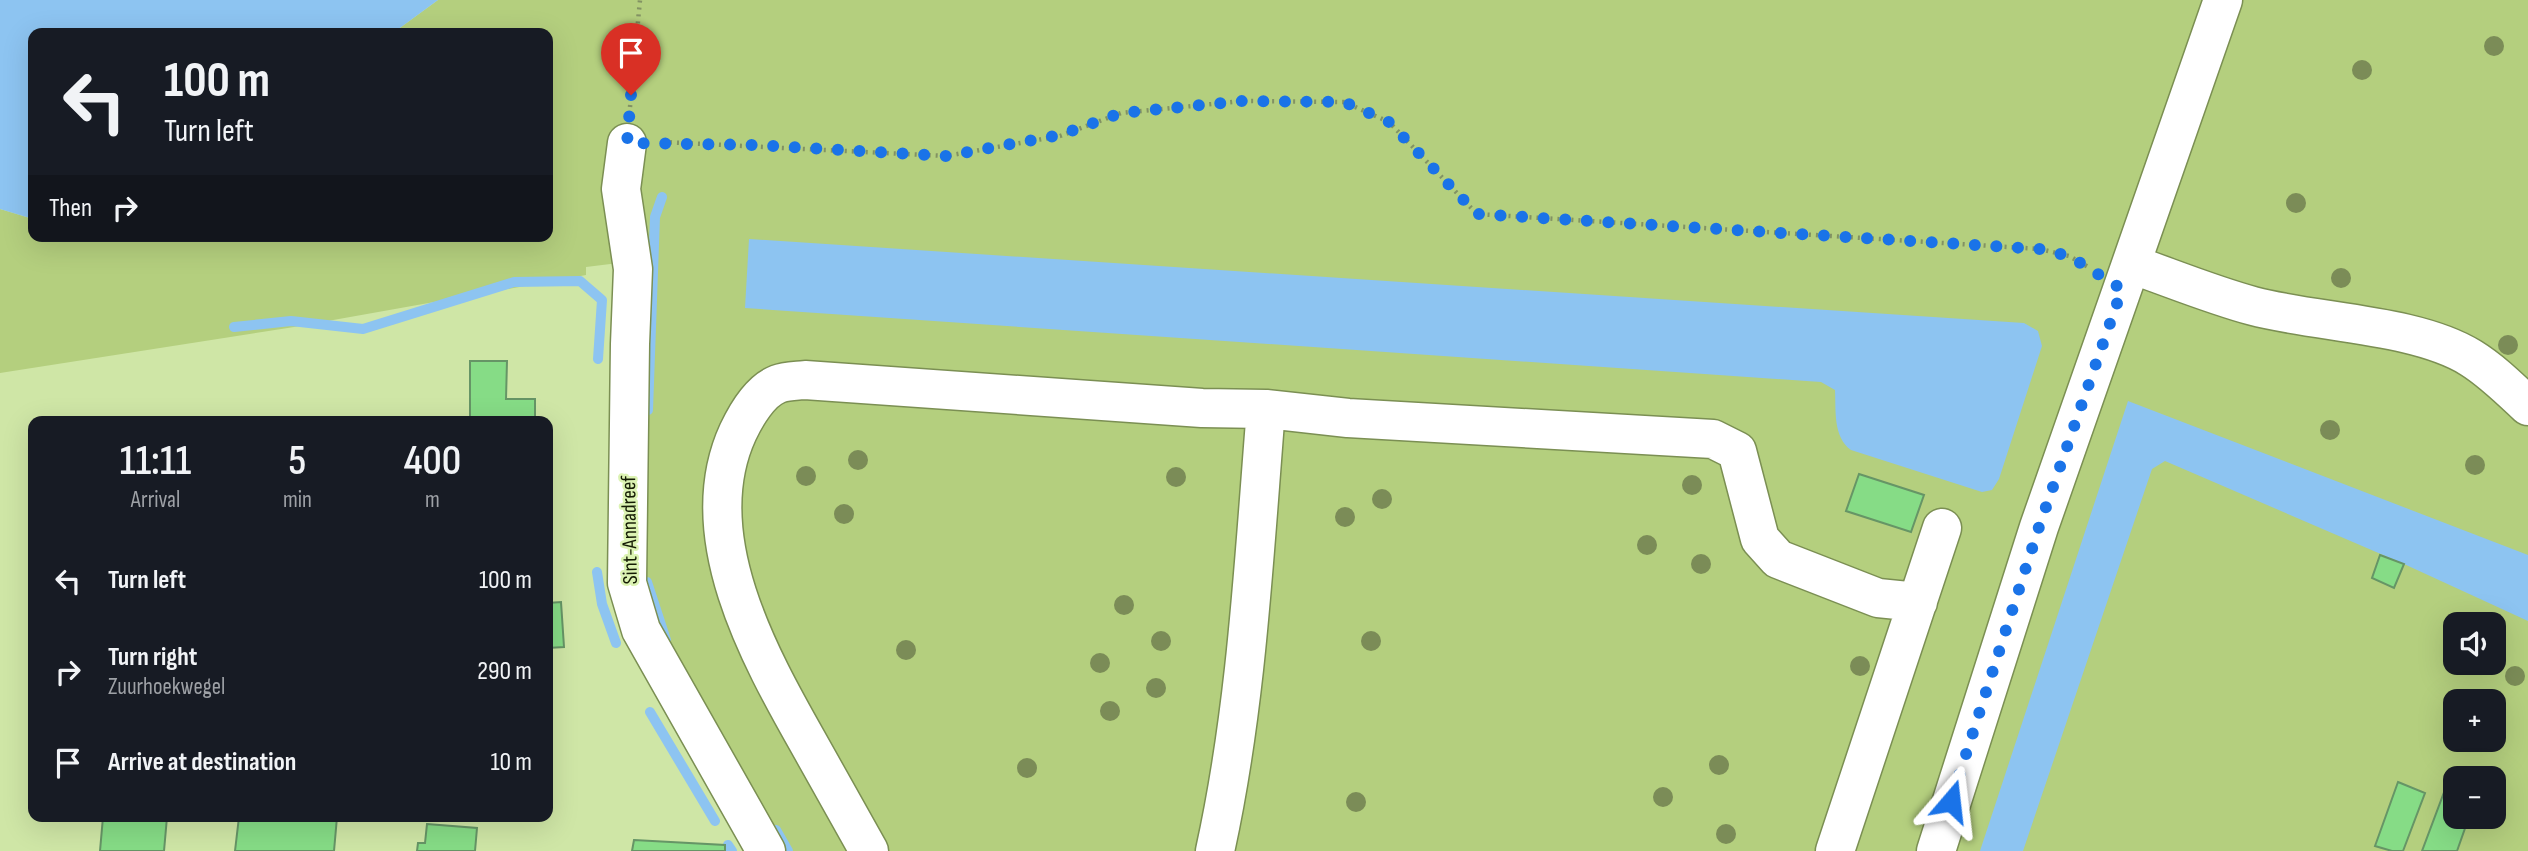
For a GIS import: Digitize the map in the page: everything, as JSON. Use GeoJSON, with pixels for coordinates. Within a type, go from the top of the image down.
{"type":"FeatureCollection","features":[{"type":"Feature","properties":{"kind":"street"},"geometry":{"type":"LineString","coordinates":[[1936,851],[2039,527],[2223,0]]}},
{"type":"Feature","properties":{"kind":"street","name":"Sint-Annadreef"},"geometry":{"type":"LineString","coordinates":[[627,143],[621,189],[630,260],[634,270],[629,358],[626,583],[641,630],[766,851]]}},
{"type":"Feature","properties":{"kind":"street"},"geometry":{"type":"LineString","coordinates":[[2127,276],[2252,306],[2442,344],[2495,375],[2528,406]]}},
{"type":"Feature","properties":{"kind":"street"},"geometry":{"type":"LineString","coordinates":[[869,851],[765,665],[737,595],[728,554],[723,497],[727,459],[740,429],[757,401],[778,384],[805,380],[1202,408],[1266,409],[1348,418],[1713,439],[1737,451],[1760,539],[1778,559],[1878,597],[1918,602]]}},
{"type":"Feature","properties":{"kind":"street"},"geometry":{"type":"LineString","coordinates":[[1215,851],[1227,794],[1249,612],[1266,409]]}},
{"type":"Feature","properties":{"kind":"street"},"geometry":{"type":"LineString","coordinates":[[1835,851],[1942,528]]}},
{"type":"Feature","properties":{"kind":"path"},"geometry":{"type":"LineString","coordinates":[[640,0],[627,143],[730,144],[946,156],[1060,135],[1121,113],[1243,101],[1344,102],[1389,122],[1477,214],[2040,249],[2127,276]]}},
{"type":"Feature","properties":{"kind":"green space"},"geometry":{"type":"Polygon","coordinates":[[[438,0],[2528,0],[2528,851],[774,851],[633,580],[643,260],[586,267],[586,275],[294,327],[0,373],[0,209],[28,217],[28,242],[553,242],[553,28],[400,28],[438,0]]]}},
{"type":"Feature","properties":{"kind":"water"},"geometry":{"type":"Polygon","coordinates":[[[0,0],[438,0],[400,28],[28,28],[28,217],[0,209],[0,0]]]}},
{"type":"Feature","properties":{"kind":"water"},"geometry":{"type":"Polygon","coordinates":[[[749,239],[2024,323],[2038,331],[2042,346],[1999,479],[1992,490],[1982,492],[1851,450],[1845,445],[1838,431],[1835,390],[1821,382],[745,308],[749,239]]]}},
{"type":"Feature","properties":{"kind":"water"},"geometry":{"type":"Polygon","coordinates":[[[2128,401],[2528,555],[2528,621],[2404,564],[2165,461],[2152,469],[2023,851],[1980,851],[2128,401]]]}},
{"type":"Feature","properties":{"kind":"building"},"geometry":{"type":"Polygon","coordinates":[[[470,361],[507,361],[506,399],[535,399],[535,416],[470,416],[470,361]]]}},
{"type":"Feature","properties":{"kind":"building"},"geometry":{"type":"Polygon","coordinates":[[[1859,474],[1924,495],[1911,532],[1846,511],[1859,474]]]}},
{"type":"Feature","properties":{"kind":"building"},"geometry":{"type":"Polygon","coordinates":[[[2380,555],[2404,564],[2394,588],[2372,578],[2380,555]]]}},
{"type":"Feature","properties":{"kind":"building"},"geometry":{"type":"Polygon","coordinates":[[[561,602],[564,647],[553,648],[553,603],[561,602]]]}},
{"type":"Feature","properties":{"kind":"building"},"geometry":{"type":"Polygon","coordinates":[[[2398,782],[2425,793],[2403,851],[2392,851],[2375,846],[2398,782]]]}},
{"type":"Feature","properties":{"kind":"building"},"geometry":{"type":"Polygon","coordinates":[[[2443,795],[2443,829],[2465,829],[2457,851],[2422,851],[2443,795]]]}},
{"type":"Feature","properties":{"kind":"building"},"geometry":{"type":"Polygon","coordinates":[[[103,822],[167,822],[164,851],[100,851],[103,822]]]}},
{"type":"Feature","properties":{"kind":"building"},"geometry":{"type":"Polygon","coordinates":[[[238,822],[337,822],[334,851],[235,851],[238,822]]]}},
{"type":"Feature","properties":{"kind":"building"},"geometry":{"type":"Polygon","coordinates":[[[427,824],[477,828],[475,851],[417,851],[418,843],[425,843],[427,824]]]}},
{"type":"Feature","properties":{"kind":"building"},"geometry":{"type":"Polygon","coordinates":[[[634,840],[725,845],[725,851],[632,851],[634,840]]]}},
{"type":"Feature","properties":{"kind":"waterway"},"geometry":{"type":"LineString","coordinates":[[648,410],[655,217],[662,197]]}},
{"type":"Feature","properties":{"kind":"waterway"},"geometry":{"type":"LineString","coordinates":[[234,327],[291,321],[363,329],[514,282],[580,281],[602,300],[598,359]]}},
{"type":"Feature","properties":{"kind":"waterway"},"geometry":{"type":"LineString","coordinates":[[597,572],[602,604],[616,643]]}},
{"type":"Feature","properties":{"kind":"waterway"},"geometry":{"type":"LineString","coordinates":[[647,582],[666,640]]}},
{"type":"Feature","properties":{"kind":"waterway"},"geometry":{"type":"LineString","coordinates":[[650,712],[715,821]]}},
{"type":"Feature","properties":{"kind":"waterway"},"geometry":{"type":"LineString","coordinates":[[776,830],[788,851]]}},
{"type":"Feature","properties":{"kind":"waterway"},"geometry":{"type":"LineString","coordinates":[[728,845],[732,851]]}},
{"type":"Feature","properties":{"kind":"route"},"geometry":{"type":"LineString","coordinates":[[631,95],[627,143],[754,145],[946,156],[1060,135],[1121,113],[1243,101],[1344,102],[1389,122],[1477,214],[2040,249],[2069,256],[2122,289],[2039,527],[1951,801]]}}]}
